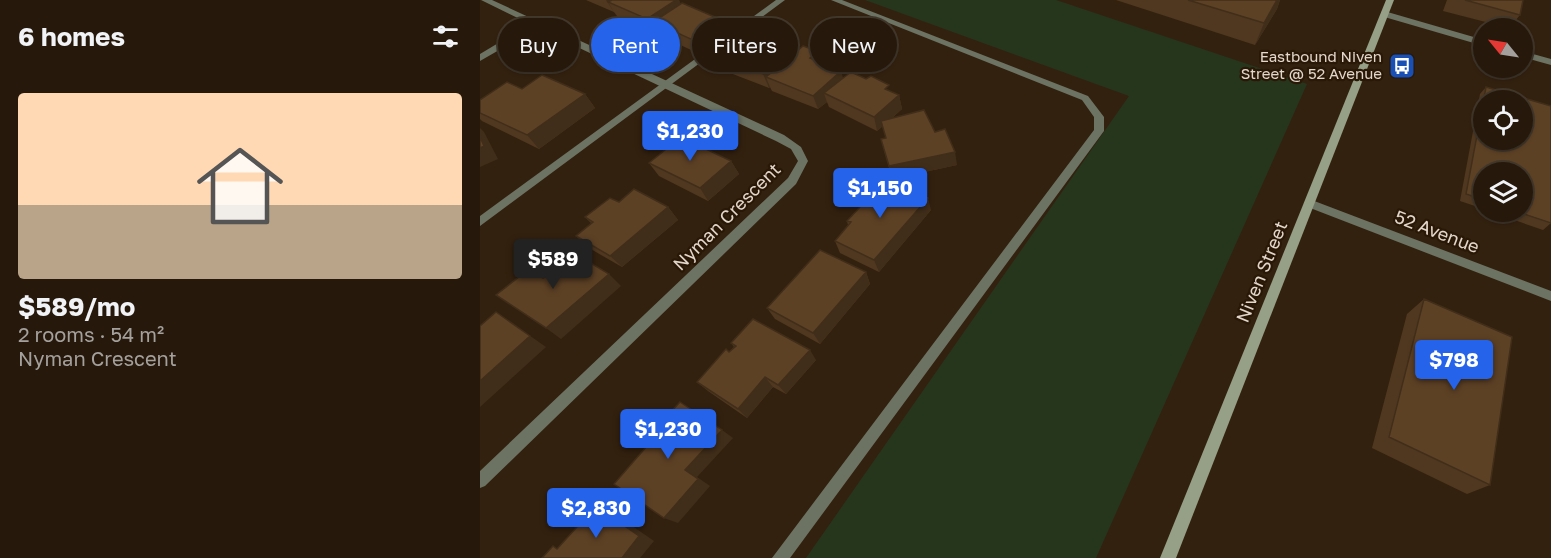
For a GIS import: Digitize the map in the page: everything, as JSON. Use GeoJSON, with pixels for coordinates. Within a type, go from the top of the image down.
{"type":"FeatureCollection","features":[{"type":"Feature","properties":{"kind":"street","name":"Nyman Crescent"},"geometry":{"type":"LineString","coordinates":[[485,0],[524,18]]}},
{"type":"Feature","properties":{"kind":"street"},"geometry":{"type":"LineString","coordinates":[[480,222],[782,0]]}},
{"type":"Feature","properties":{"kind":"street"},"geometry":{"type":"LineString","coordinates":[[780,558],[1099,131],[1099,117],[1085,98],[835,0]]}},
{"type":"Feature","properties":{"kind":"street","name":"Niven Street"},"geometry":{"type":"LineString","coordinates":[[1168,558],[1390,0]]}},
{"type":"Feature","properties":{"kind":"street"},"geometry":{"type":"LineString","coordinates":[[1384,14],[1473,40]]}},
{"type":"Feature","properties":{"kind":"street","name":"Nyman Crescent"},"geometry":{"type":"LineString","coordinates":[[480,481],[792,181],[803,161],[801,153],[793,145],[579,44]]}},
{"type":"Feature","properties":{"kind":"street"},"geometry":{"type":"LineString","coordinates":[[480,58],[498,47]]}},
{"type":"Feature","properties":{"kind":"street"},"geometry":{"type":"LineString","coordinates":[[1533,57],[1551,62]]}},
{"type":"Feature","properties":{"kind":"street","name":"52 Avenue"},"geometry":{"type":"LineString","coordinates":[[1309,203],[1551,296]]}},
{"type":"Feature","properties":{"kind":"green space"},"geometry":{"type":"Polygon","coordinates":[[[865,0],[1056,0],[1307,84],[1096,558],[806,558],[1129,96],[865,0]]]}},
{"type":"Feature","properties":{"kind":"building"},"geometry":{"type":"Polygon","coordinates":[[[612,0],[676,0],[649,18],[608,2],[612,0]]]}},
{"type":"Feature","properties":{"kind":"building"},"geometry":{"type":"Polygon","coordinates":[[[1188,0],[1277,0],[1264,23],[1188,0]]]}},
{"type":"Feature","properties":{"kind":"building"},"geometry":{"type":"Polygon","coordinates":[[[1465,0],[1523,0],[1520,15],[1465,0]]]}},
{"type":"Feature","properties":{"kind":"building"},"geometry":{"type":"Polygon","coordinates":[[[682,3],[717,18],[692,18],[692,40],[680,34],[680,18],[659,18],[682,3]]]}},
{"type":"Feature","properties":{"kind":"building"},"geometry":{"type":"Polygon","coordinates":[[[803,46],[810,48],[810,72],[840,72],[813,96],[766,77],[772,72],[798,72],[798,50],[803,46]]]}},
{"type":"Feature","properties":{"kind":"building"},"geometry":{"type":"Polygon","coordinates":[[[851,72],[866,79],[871,76],[889,85],[885,89],[899,95],[874,117],[824,93],[851,72]]]}},
{"type":"Feature","properties":{"kind":"building"},"geometry":{"type":"Polygon","coordinates":[[[542,75],[585,94],[527,135],[480,113],[480,100],[507,82],[522,89],[542,75]]]}},
{"type":"Feature","properties":{"kind":"building"},"geometry":{"type":"Polygon","coordinates":[[[1533,101],[1551,106],[1551,223],[1533,217],[1533,162],[1473,162],[1473,196],[1466,194],[1474,150],[1533,150],[1533,101]]]}},
{"type":"Feature","properties":{"kind":"building"},"geometry":{"type":"Polygon","coordinates":[[[924,110],[935,132],[945,129],[955,152],[889,166],[881,139],[886,138],[881,121],[924,110]]]}},
{"type":"Feature","properties":{"kind":"building"},"geometry":{"type":"Polygon","coordinates":[[[681,137],[731,161],[700,188],[649,163],[681,137]]]}},
{"type":"Feature","properties":{"kind":"building"},"geometry":{"type":"Polygon","coordinates":[[[885,180],[928,198],[874,260],[835,241],[851,222],[847,221],[885,180]]]}},
{"type":"Feature","properties":{"kind":"building"},"geometry":{"type":"Polygon","coordinates":[[[634,189],[668,207],[610,256],[576,236],[593,222],[585,217],[610,198],[619,202],[634,189]]]}},
{"type":"Feature","properties":{"kind":"building"},"geometry":{"type":"Polygon","coordinates":[[[820,250],[866,272],[813,333],[767,308],[820,250]]]}},
{"type":"Feature","properties":{"kind":"building"},"geometry":{"type":"Polygon","coordinates":[[[574,253],[609,274],[546,328],[496,295],[529,269],[543,278],[574,253]]]}},
{"type":"Feature","properties":{"kind":"building"},"geometry":{"type":"Polygon","coordinates":[[[1424,299],[1512,337],[1490,485],[1389,437],[1424,299]]]}},
{"type":"Feature","properties":{"kind":"building"},"geometry":{"type":"Polygon","coordinates":[[[496,312],[530,336],[480,381],[480,326],[496,312]]]}},
{"type":"Feature","properties":{"kind":"building"},"geometry":{"type":"Polygon","coordinates":[[[753,319],[810,350],[778,385],[765,377],[738,409],[697,382],[726,349],[729,352],[736,346],[731,343],[753,319]]]}},
{"type":"Feature","properties":{"kind":"building"},"geometry":{"type":"Polygon","coordinates":[[[680,402],[722,430],[685,470],[698,479],[664,518],[614,484],[647,446],[643,442],[680,402]]]}},
{"type":"Feature","properties":{"kind":"building"},"geometry":{"type":"Polygon","coordinates":[[[596,506],[639,536],[622,558],[542,558],[553,546],[557,549],[596,506]]]}},
{"type":"Feature","properties":{"kind":"place","name":"Eastbound Niven Street @ 52 Avenue"},"geometry":{"type":"Point","coordinates":[1402,66]}}]}
